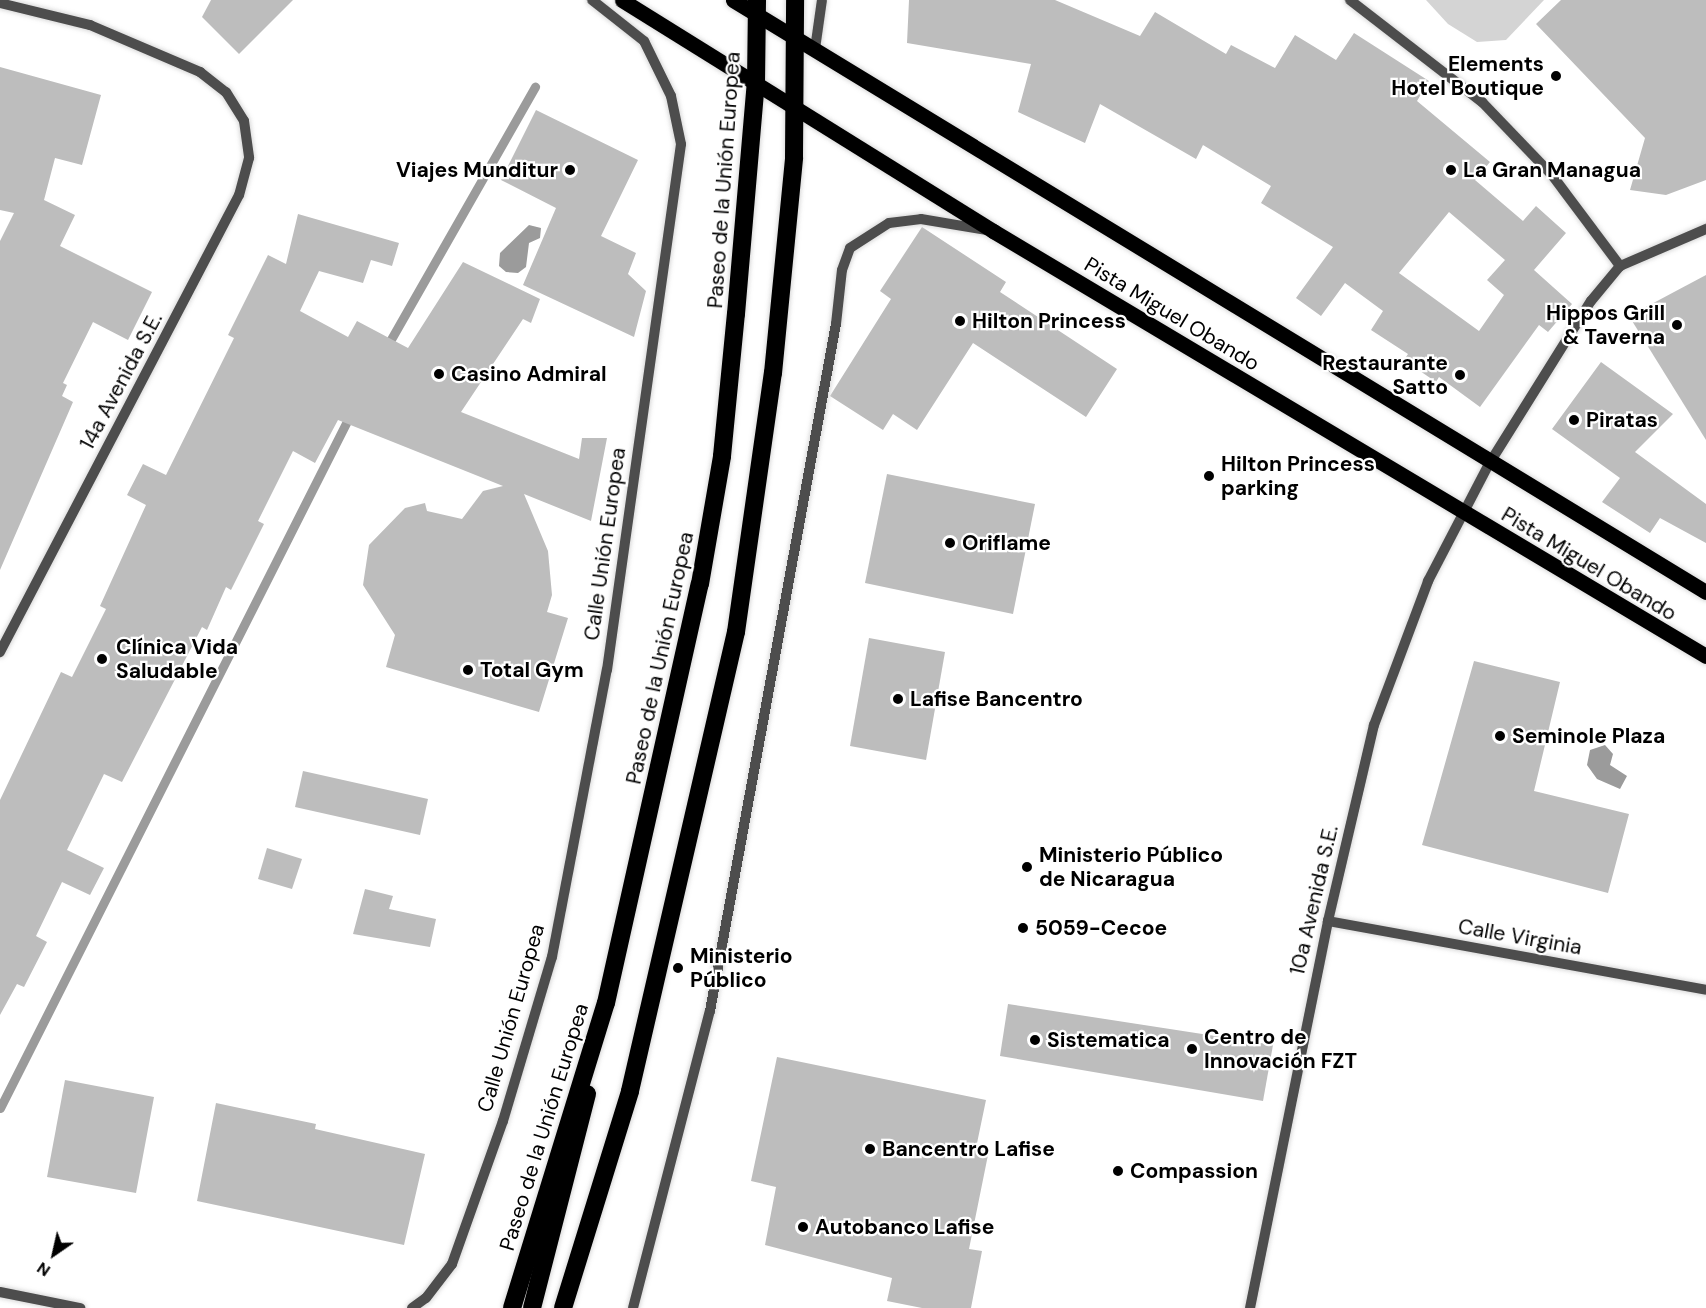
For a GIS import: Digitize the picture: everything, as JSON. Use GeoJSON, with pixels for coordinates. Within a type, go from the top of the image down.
{"type":"FeatureCollection","features":[{"type":"Feature","properties":{"kind":"highway"},"geometry":{"type":"LineString","coordinates":[[562,1308],[630,1091],[736,633],[773,373],[796,109],[795,0]]}},
{"type":"Feature","properties":{"kind":"highway","name":"Paseo de la Unión Europea"},"geometry":{"type":"LineString","coordinates":[[512,1308],[590,1054],[636,881],[702,574],[722,456],[756,83],[757,7]]}},
{"type":"Feature","properties":{"kind":"highway"},"geometry":{"type":"LineString","coordinates":[[532,1308],[586,1109],[590,1054]]}},
{"type":"Feature","properties":{"kind":"main road","name":"Pista Miguel Obando"},"geometry":{"type":"LineString","coordinates":[[622,0],[993,231],[1461,514],[1706,656]]}},
{"type":"Feature","properties":{"kind":"main road","name":"Pista Miguel Obando"},"geometry":{"type":"LineString","coordinates":[[733,0],[757,7],[794,38],[1489,464],[1706,592]]}},
{"type":"Feature","properties":{"kind":"street","name":"Calle Unión Europea"},"geometry":{"type":"LineString","coordinates":[[412,1308],[426,1298],[452,1264],[503,1121],[552,957],[607,670],[681,144],[671,96],[644,41],[592,0]]}},
{"type":"Feature","properties":{"kind":"street"},"geometry":{"type":"LineString","coordinates":[[815,49],[822,0]]}},
{"type":"Feature","properties":{"kind":"street"},"geometry":{"type":"LineString","coordinates":[[1350,0],[1482,102],[1552,175],[1620,266],[1706,229]]}},
{"type":"Feature","properties":{"kind":"street","name":"14a Avenida S.E."},"geometry":{"type":"LineString","coordinates":[[0,3],[90,25],[200,72],[226,92],[244,121],[249,158],[239,195],[0,652]]}},
{"type":"Feature","properties":{"kind":"street"},"geometry":{"type":"LineString","coordinates":[[633,1308],[710,1011],[836,324],[842,270],[850,248],[875,228],[889,223],[921,219],[993,231]]}},
{"type":"Feature","properties":{"kind":"street","name":"10a Avenida S.E."},"geometry":{"type":"LineString","coordinates":[[1248,1307],[1328,921],[1390,678],[1428,581],[1461,514],[1489,464],[1591,301],[1620,266]]}},
{"type":"Feature","properties":{"kind":"street","name":"Calle Virginia"},"geometry":{"type":"LineString","coordinates":[[1328,921],[1706,990]]}},
{"type":"Feature","properties":{"kind":"street"},"geometry":{"type":"LineString","coordinates":[[0,1292],[80,1308]]}},
{"type":"Feature","properties":{"kind":"shaded area"},"geometry":{"type":"Polygon","coordinates":[[[1426,0],[1544,0],[1506,40],[1477,42],[1448,24],[1426,0]]]}},
{"type":"Feature","properties":{"kind":"shaded area"},"geometry":{"type":"Polygon","coordinates":[[[529,225],[541,228],[540,238],[529,243],[526,267],[518,273],[506,272],[499,266],[500,253],[529,225]]]}},
{"type":"Feature","properties":{"kind":"shaded area"},"geometry":{"type":"Polygon","coordinates":[[[1605,745],[1613,754],[1610,765],[1627,776],[1620,789],[1597,779],[1587,765],[1590,750],[1605,745]]]}},
{"type":"Feature","properties":{"kind":"building"},"geometry":{"type":"Polygon","coordinates":[[[211,0],[293,0],[239,54],[202,17],[211,0]]]}},
{"type":"Feature","properties":{"kind":"building"},"geometry":{"type":"Polygon","coordinates":[[[909,0],[1055,0],[1140,36],[1155,12],[1226,54],[1231,45],[1275,68],[1295,35],[1336,60],[1354,33],[1429,81],[1417,101],[1490,162],[1475,180],[1523,221],[1536,206],[1566,233],[1534,270],[1572,304],[1548,332],[1539,325],[1480,407],[1439,377],[1436,382],[1404,360],[1408,354],[1371,330],[1383,311],[1345,283],[1321,316],[1296,298],[1333,247],[1261,203],[1271,186],[1203,145],[1196,159],[1100,104],[1085,143],[1018,112],[1031,64],[907,43],[909,0]],[[1449,212],[1399,273],[1479,331],[1504,295],[1487,280],[1505,260],[1449,212]]]}},
{"type":"Feature","properties":{"kind":"building"},"geometry":{"type":"Polygon","coordinates":[[[1561,0],[1706,0],[1706,180],[1666,195],[1630,190],[1645,138],[1536,24],[1561,0]]]}},
{"type":"Feature","properties":{"kind":"building"},"geometry":{"type":"Polygon","coordinates":[[[0,67],[101,95],[82,165],[55,158],[44,200],[75,215],[60,246],[152,292],[128,340],[93,322],[63,383],[67,385],[62,396],[73,402],[0,570],[0,241],[14,213],[0,210],[0,67]]]}},
{"type":"Feature","properties":{"kind":"building"},"geometry":{"type":"Polygon","coordinates":[[[536,110],[638,160],[601,236],[636,253],[628,274],[646,291],[634,337],[523,285],[556,208],[501,180],[536,110]]]}},
{"type":"Feature","properties":{"kind":"building"},"geometry":{"type":"Polygon","coordinates":[[[298,214],[399,243],[392,266],[371,260],[363,283],[319,271],[300,311],[348,337],[357,321],[408,348],[463,262],[540,299],[531,323],[523,319],[461,412],[579,459],[582,438],[607,438],[591,521],[524,494],[548,551],[552,595],[547,612],[568,618],[539,712],[386,667],[395,635],[363,585],[369,545],[405,508],[425,503],[427,511],[462,519],[483,491],[503,486],[338,420],[315,463],[293,451],[258,521],[264,524],[231,590],[226,587],[207,630],[202,627],[122,782],[104,774],[67,850],[104,868],[90,895],[62,882],[36,936],[47,942],[24,987],[17,984],[0,1015],[0,800],[61,672],[72,677],[106,609],[100,606],[146,505],[127,495],[143,464],[166,475],[234,338],[228,335],[268,255],[286,264],[298,214]]]}},
{"type":"Feature","properties":{"kind":"building","name":"Hilton Princess"},"geometry":{"type":"Polygon","coordinates":[[[922,227],[1006,282],[1000,292],[1117,369],[1086,417],[973,343],[917,430],[893,414],[883,430],[830,396],[891,299],[880,291],[922,227]]]}},
{"type":"Feature","properties":{"kind":"building"},"geometry":{"type":"Polygon","coordinates":[[[1706,275],[1706,440],[1629,316],[1706,275]]]}},
{"type":"Feature","properties":{"kind":"building"},"geometry":{"type":"Polygon","coordinates":[[[1601,362],[1673,414],[1635,452],[1706,504],[1706,543],[1660,518],[1650,533],[1602,502],[1620,478],[1552,429],[1601,362]]]}},
{"type":"Feature","properties":{"kind":"building","name":"Oriflame"},"geometry":{"type":"Polygon","coordinates":[[[887,474],[1035,504],[1013,614],[865,583],[887,474]]]}},
{"type":"Feature","properties":{"kind":"building","name":"Lafise Bancentro"},"geometry":{"type":"Polygon","coordinates":[[[869,638],[945,652],[926,760],[850,746],[869,638]]]}},
{"type":"Feature","properties":{"kind":"building","name":"Seminole Plaza"},"geometry":{"type":"Polygon","coordinates":[[[1474,661],[1560,682],[1534,791],[1629,814],[1608,893],[1422,845],[1474,661]]]}},
{"type":"Feature","properties":{"kind":"building"},"geometry":{"type":"Polygon","coordinates":[[[303,771],[428,799],[420,835],[295,807],[303,771]]]}},
{"type":"Feature","properties":{"kind":"building"},"geometry":{"type":"Polygon","coordinates":[[[267,848],[302,859],[292,889],[258,879],[267,848]]]}},
{"type":"Feature","properties":{"kind":"building"},"geometry":{"type":"Polygon","coordinates":[[[365,889],[393,896],[389,909],[436,919],[430,947],[353,934],[365,889]]]}},
{"type":"Feature","properties":{"kind":"building","name":"Centro de Innovación FZT"},"geometry":{"type":"Polygon","coordinates":[[[1008,1004],[1273,1045],[1263,1101],[1000,1056],[1008,1004]]]}},
{"type":"Feature","properties":{"kind":"building","name":"Bancentro Lafise"},"geometry":{"type":"Polygon","coordinates":[[[777,1057],[986,1100],[976,1148],[989,1150],[969,1249],[982,1251],[971,1308],[922,1308],[887,1301],[892,1278],[765,1245],[776,1187],[751,1181],[777,1057]]]}},
{"type":"Feature","properties":{"kind":"building"},"geometry":{"type":"Polygon","coordinates":[[[65,1080],[154,1097],[136,1193],[47,1177],[65,1080]]]}},
{"type":"Feature","properties":{"kind":"building"},"geometry":{"type":"Polygon","coordinates":[[[216,1103],[316,1124],[315,1129],[425,1154],[404,1245],[197,1201],[216,1103]]]}},
{"type":"Feature","properties":{"kind":"waterway"},"geometry":{"type":"LineString","coordinates":[[386,348],[535,87]]}},
{"type":"Feature","properties":{"kind":"waterway"},"geometry":{"type":"LineString","coordinates":[[0,1108],[351,413]]}},
{"type":"Feature","properties":{"kind":"place","name":"Elements Hotel Boutique"},"geometry":{"type":"Point","coordinates":[1556,76]}},
{"type":"Feature","properties":{"kind":"place","name":"Viajes Munditur"},"geometry":{"type":"Point","coordinates":[570,170]}},
{"type":"Feature","properties":{"kind":"place","name":"La Gran Managua"},"geometry":{"type":"Point","coordinates":[1451,170]}},
{"type":"Feature","properties":{"kind":"place","name":"Hilton Princess"},"geometry":{"type":"Point","coordinates":[960,321]}},
{"type":"Feature","properties":{"kind":"place","name":"Hippos Grill & Taverna"},"geometry":{"type":"Point","coordinates":[1677,325]}},
{"type":"Feature","properties":{"kind":"place","name":"Casino Admiral"},"geometry":{"type":"Point","coordinates":[439,374]}},
{"type":"Feature","properties":{"kind":"place","name":"Restaurante Satto"},"geometry":{"type":"Point","coordinates":[1460,375]}},
{"type":"Feature","properties":{"kind":"place","name":"Piratas"},"geometry":{"type":"Point","coordinates":[1574,420]}},
{"type":"Feature","properties":{"kind":"place","name":"Hilton Princess parking"},"geometry":{"type":"Point","coordinates":[1209,476]}},
{"type":"Feature","properties":{"kind":"place","name":"Oriflame"},"geometry":{"type":"Point","coordinates":[950,543]}},
{"type":"Feature","properties":{"kind":"place","name":"Clínica Vida Saludable"},"geometry":{"type":"Point","coordinates":[102,659]}},
{"type":"Feature","properties":{"kind":"place","name":"Total Gym"},"geometry":{"type":"Point","coordinates":[468,670]}},
{"type":"Feature","properties":{"kind":"place","name":"Lafise Bancentro"},"geometry":{"type":"Point","coordinates":[898,699]}},
{"type":"Feature","properties":{"kind":"place","name":"Seminole Plaza"},"geometry":{"type":"Point","coordinates":[1500,736]}},
{"type":"Feature","properties":{"kind":"place","name":"Ministerio Público de Nicaragua"},"geometry":{"type":"Point","coordinates":[1027,867]}},
{"type":"Feature","properties":{"kind":"place","name":"5059-Cecoe"},"geometry":{"type":"Point","coordinates":[1023,928]}},
{"type":"Feature","properties":{"kind":"place","name":"Ministerio Público"},"geometry":{"type":"Point","coordinates":[678,968]}},
{"type":"Feature","properties":{"kind":"place","name":"Sistematica"},"geometry":{"type":"Point","coordinates":[1035,1040]}},
{"type":"Feature","properties":{"kind":"place","name":"Centro de Innovación FZT"},"geometry":{"type":"Point","coordinates":[1192,1049]}},
{"type":"Feature","properties":{"kind":"place","name":"Bancentro Lafise"},"geometry":{"type":"Point","coordinates":[870,1149]}},
{"type":"Feature","properties":{"kind":"place","name":"Compassion"},"geometry":{"type":"Point","coordinates":[1118,1171]}},
{"type":"Feature","properties":{"kind":"place","name":"Autobanco Lafise"},"geometry":{"type":"Point","coordinates":[803,1227]}}]}
